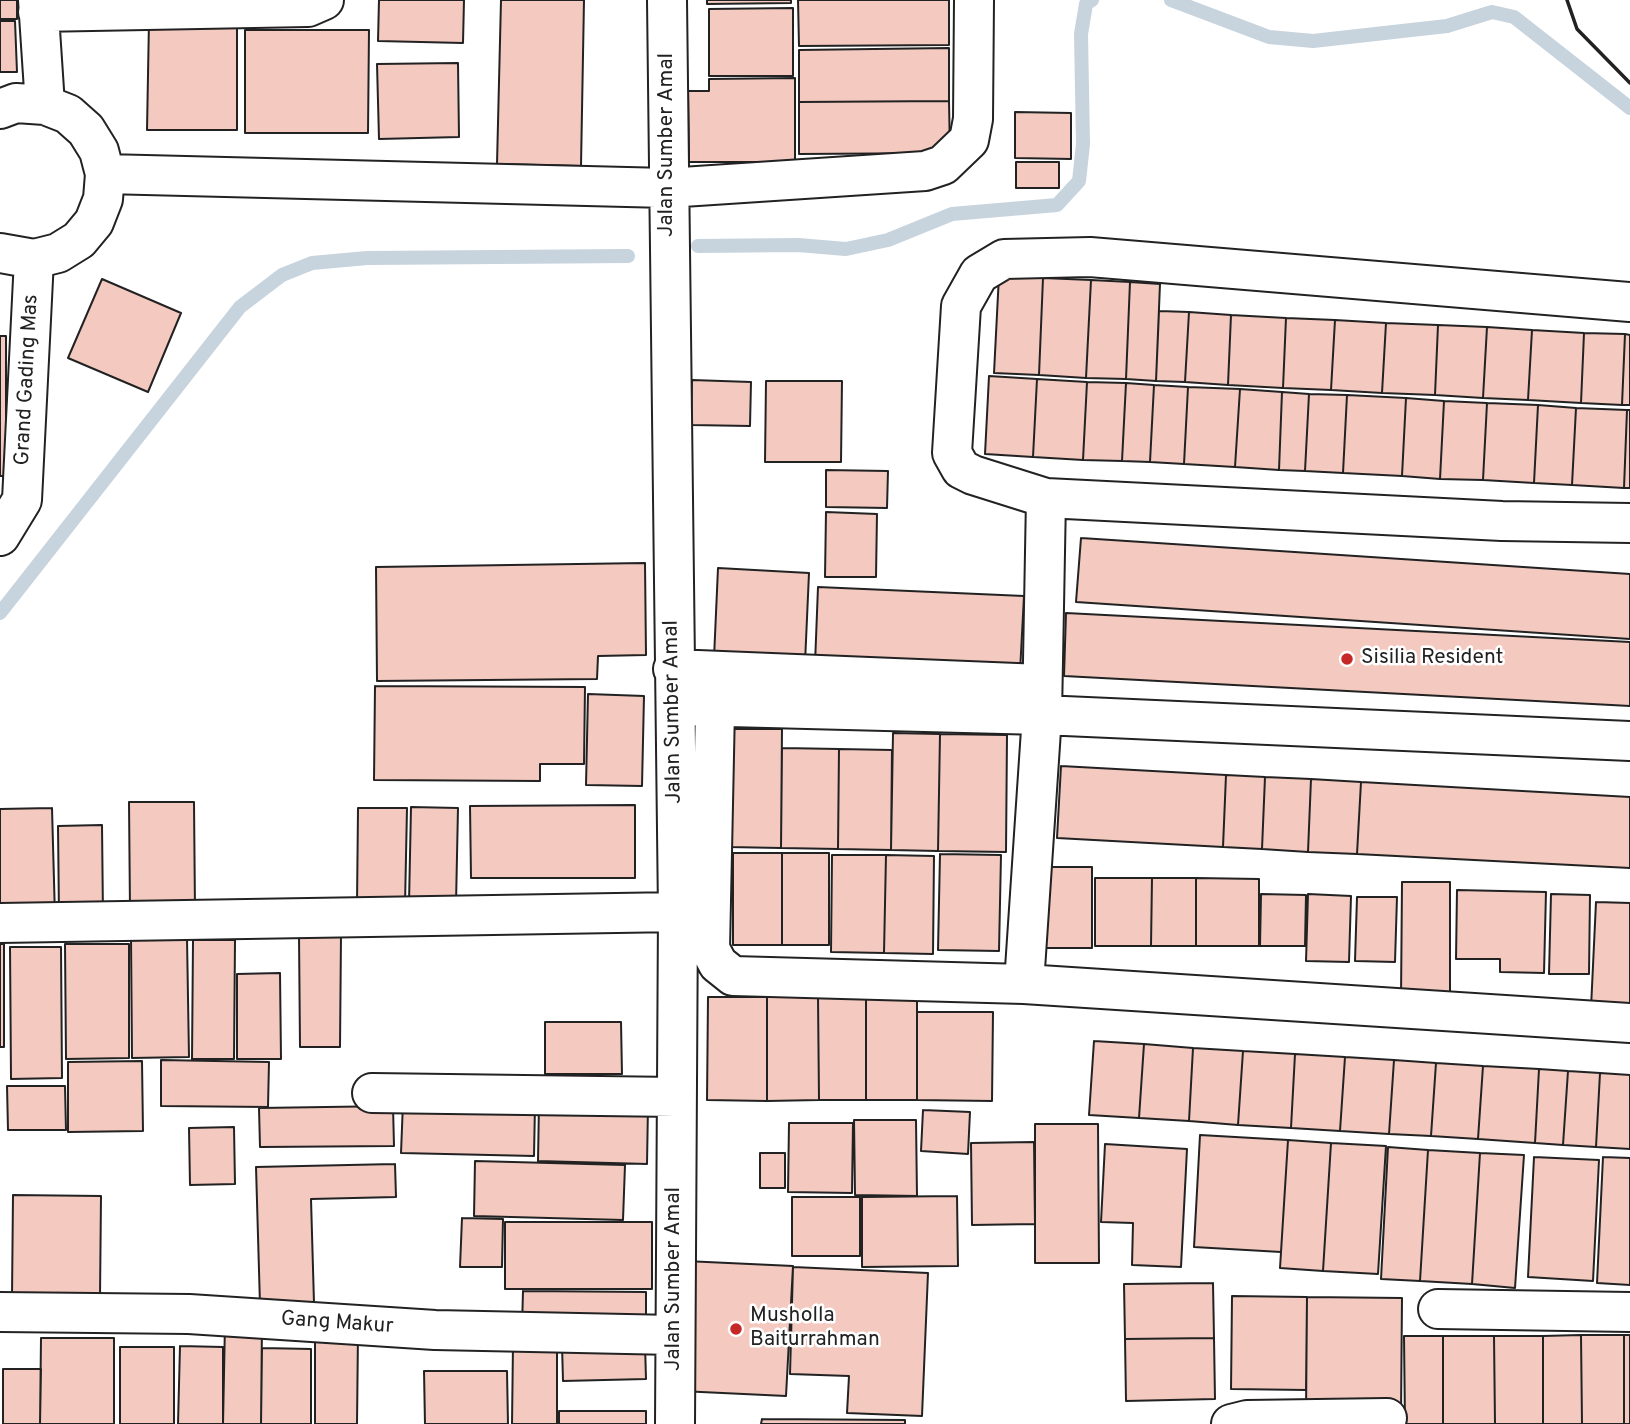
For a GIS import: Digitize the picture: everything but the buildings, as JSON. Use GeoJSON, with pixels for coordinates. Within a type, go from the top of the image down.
{"type":"FeatureCollection","features":[{"type":"Feature","properties":{"kind":"street"},"geometry":{"type":"LineString","coordinates":[[45,104],[38,6],[308,7],[324,0]]}},
{"type":"Feature","properties":{"kind":"street","name":"Jalan Sumber Amal"},"geometry":{"type":"LineString","coordinates":[[667,0],[667,188],[678,912],[675,1424]]}},
{"type":"Feature","properties":{"kind":"street"},"geometry":{"type":"LineString","coordinates":[[105,174],[667,188],[925,171],[943,165],[969,140],[973,119],[974,0]]}},
{"type":"Feature","properties":{"kind":"street"},"geometry":{"type":"LineString","coordinates":[[0,109],[16,103],[45,104],[68,114],[86,130],[99,151],[105,174],[103,199],[94,222],[86,231],[58,253],[17,256]]}},
{"type":"Feature","properties":{"kind":"street","name":"Grand Gading Mas"},"geometry":{"type":"LineString","coordinates":[[0,537],[11,500],[17,256]]}},
{"type":"Feature","properties":{"kind":"street"},"geometry":{"type":"LineString","coordinates":[[1630,302],[1090,257],[1004,259],[979,274],[961,306],[951,453],[961,469],[973,475],[1046,498],[1489,520],[1630,523]]}},
{"type":"Feature","properties":{"kind":"street"},"geometry":{"type":"LineString","coordinates":[[1024,984],[1042,700],[1046,498]]}},
{"type":"Feature","properties":{"kind":"street"},"geometry":{"type":"LineString","coordinates":[[674,687],[1042,700],[1630,741]]}},
{"type":"Feature","properties":{"kind":"street"},"geometry":{"type":"LineString","coordinates":[[674,687],[715,707],[1042,700]]}},
{"type":"Feature","properties":{"kind":"street"},"geometry":{"type":"LineString","coordinates":[[715,707],[710,949],[718,964],[733,976],[759,979],[1024,984],[1630,1023]]}},
{"type":"Feature","properties":{"kind":"street"},"geometry":{"type":"LineString","coordinates":[[0,923],[678,912]]}},
{"type":"Feature","properties":{"kind":"street"},"geometry":{"type":"LineString","coordinates":[[372,1093],[676,1097]]}},
{"type":"Feature","properties":{"kind":"street"},"geometry":{"type":"LineString","coordinates":[[1438,1309],[1630,1312]]}},
{"type":"Feature","properties":{"kind":"street","name":"Gang Makur"},"geometry":{"type":"LineString","coordinates":[[0,1312],[189,1314],[435,1330],[674,1335]]}},
{"type":"Feature","properties":{"kind":"street"},"geometry":{"type":"LineString","coordinates":[[1231,1424],[1247,1420],[1387,1418]]}},
{"type":"Feature","properties":{"kind":"waterway"},"geometry":{"type":"LineString","coordinates":[[698,246],[798,245],[846,249],[888,240],[952,214],[1057,205],[1079,181],[1083,144],[1081,34],[1086,4],[1092,0]]}},
{"type":"Feature","properties":{"kind":"waterway"},"geometry":{"type":"LineString","coordinates":[[1171,0],[1269,37],[1313,41],[1447,26],[1492,12],[1514,17],[1630,108]]}},
{"type":"Feature","properties":{"kind":"waterway"},"geometry":{"type":"LineString","coordinates":[[0,613],[240,307],[282,275],[312,263],[367,258],[628,256]]}},
{"type":"Feature","properties":{"kind":"wall"},"geometry":{"type":"LineString","coordinates":[[1567,0],[1577,29],[1630,83]]}},
{"type":"Feature","properties":{"kind":"place","name":"Sisilia Resident"},"geometry":{"type":"Point","coordinates":[1347,659]}},
{"type":"Feature","properties":{"kind":"place","name":"Musholla Baiturrahman"},"geometry":{"type":"Point","coordinates":[736,1329]}}]}
